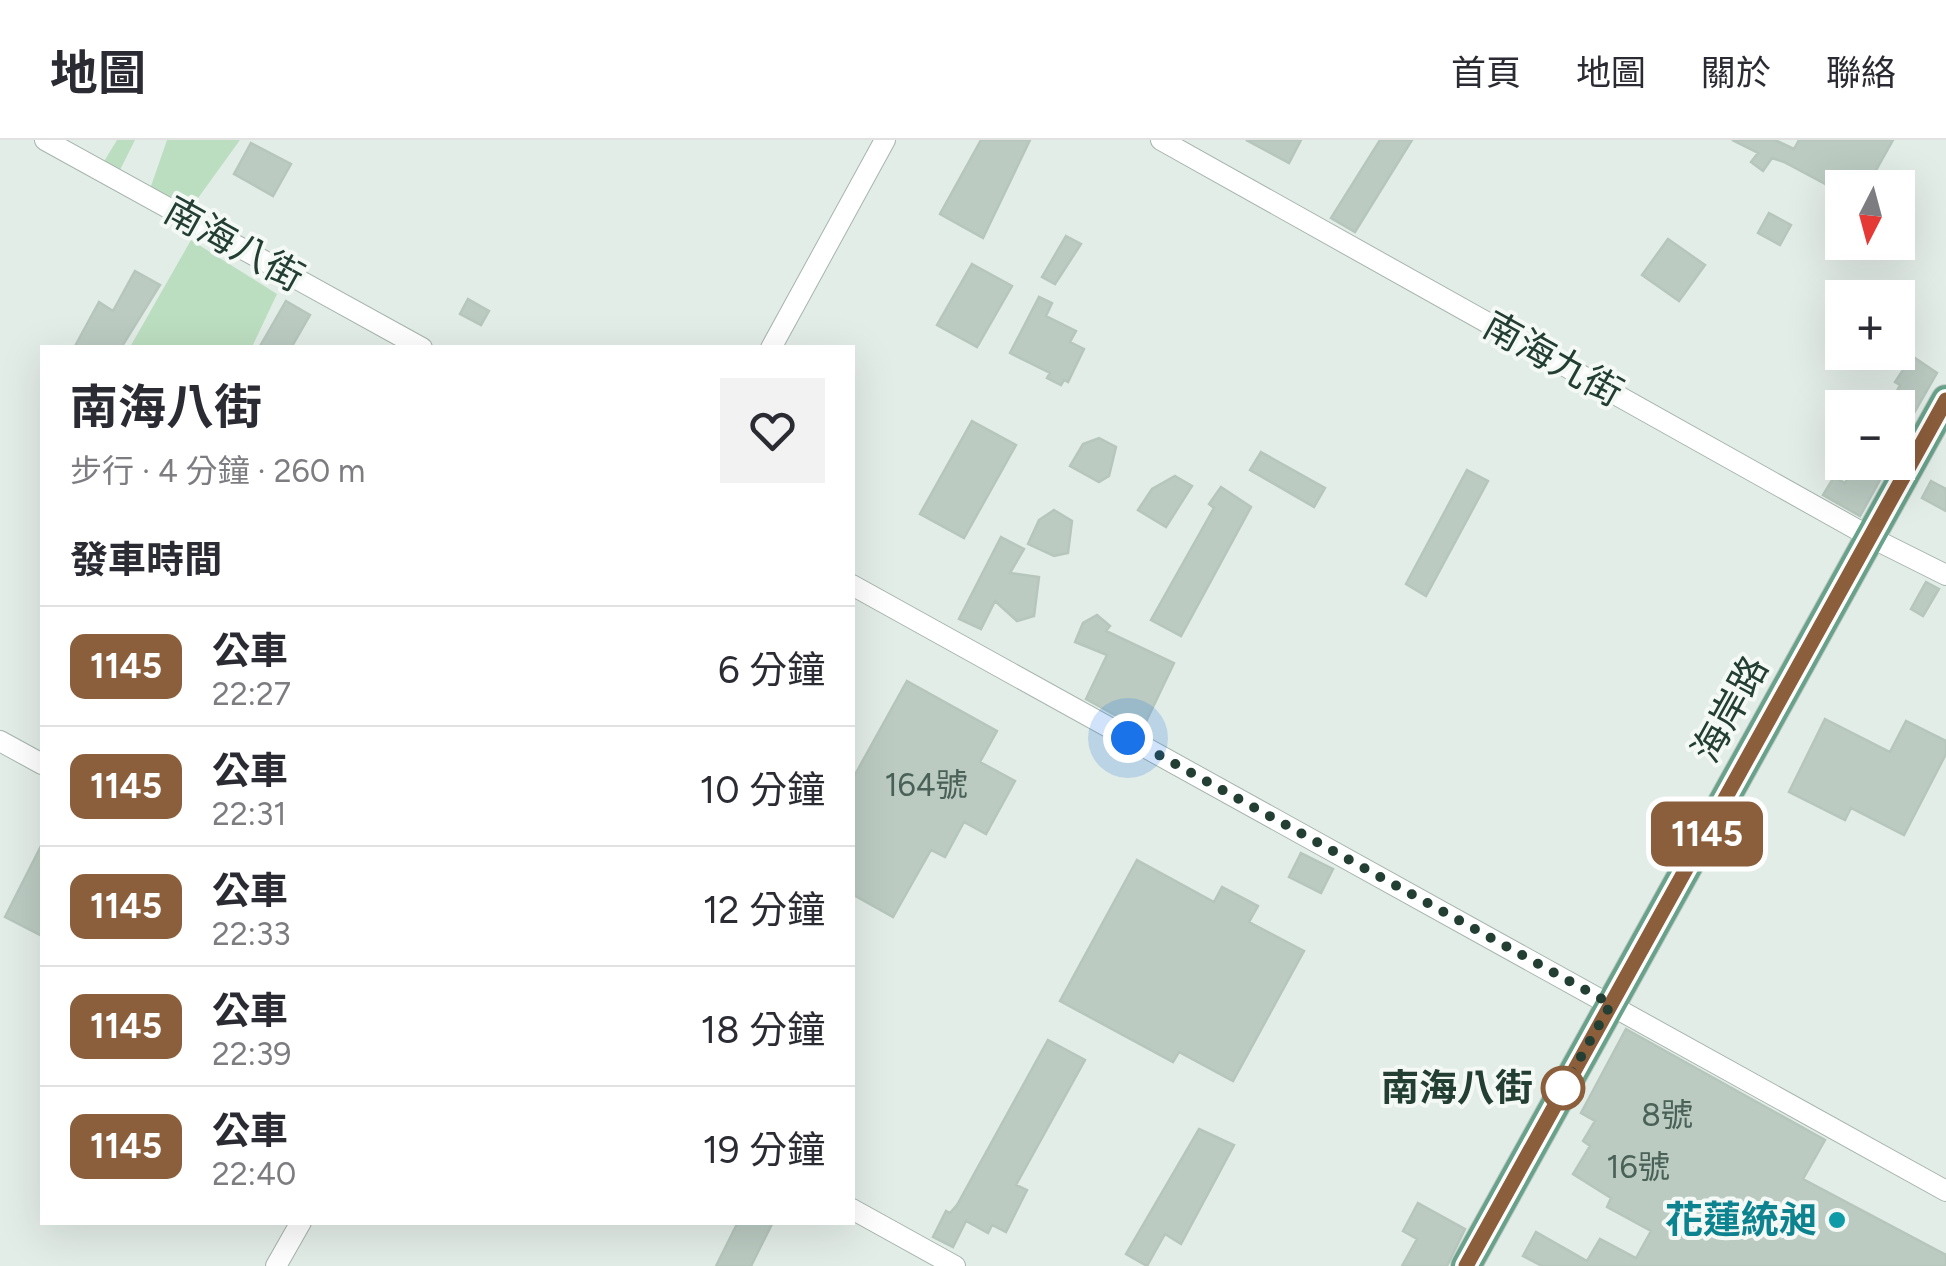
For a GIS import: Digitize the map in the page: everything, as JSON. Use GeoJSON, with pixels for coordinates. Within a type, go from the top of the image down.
{"type":"FeatureCollection","features":[{"type":"Feature","properties":{"kind":"main road","name":"海岸路"},"geometry":{"type":"LineString","coordinates":[[1466,1266],[1946,400]]}},
{"type":"Feature","properties":{"kind":"street","name":"南海八街"},"geometry":{"type":"LineString","coordinates":[[45,140],[417,345]]}},
{"type":"Feature","properties":{"kind":"street"},"geometry":{"type":"LineString","coordinates":[[772,345],[885,140]]}},
{"type":"Feature","properties":{"kind":"street","name":"南海九街"},"geometry":{"type":"LineString","coordinates":[[1161,140],[1872,538],[1946,575]]}},
{"type":"Feature","properties":{"kind":"street"},"geometry":{"type":"LineString","coordinates":[[855,587],[1946,1191]]}},
{"type":"Feature","properties":{"kind":"street"},"geometry":{"type":"LineString","coordinates":[[0,740],[40,763]]}},
{"type":"Feature","properties":{"kind":"street"},"geometry":{"type":"LineString","coordinates":[[855,1211],[955,1266]]}},
{"type":"Feature","properties":{"kind":"street"},"geometry":{"type":"LineString","coordinates":[[276,1266],[300,1225]]}},
{"type":"Feature","properties":{"kind":"green space"},"geometry":{"type":"Polygon","coordinates":[[[117,140],[135,140],[119,172],[103,163],[117,140]]]}},
{"type":"Feature","properties":{"kind":"green space"},"geometry":{"type":"Polygon","coordinates":[[[167,140],[240,140],[188,212],[150,189],[167,140]]]}},
{"type":"Feature","properties":{"kind":"green space"},"geometry":{"type":"Polygon","coordinates":[[[191,240],[277,294],[253,345],[131,345],[191,240]]]}},
{"type":"Feature","properties":{"kind":"building"},"geometry":{"type":"Polygon","coordinates":[[[981,140],[1030,140],[983,238],[940,214],[981,140]]]}},
{"type":"Feature","properties":{"kind":"building"},"geometry":{"type":"Polygon","coordinates":[[[1246,140],[1301,140],[1289,163],[1246,140]]]}},
{"type":"Feature","properties":{"kind":"building"},"geometry":{"type":"Polygon","coordinates":[[[1380,140],[1412,140],[1355,232],[1331,218],[1380,140]]]}},
{"type":"Feature","properties":{"kind":"building"},"geometry":{"type":"Polygon","coordinates":[[[1732,140],[1775,140],[1794,149],[1799,140],[1893,140],[1876,170],[1825,170],[1825,184],[1772,158],[1763,171],[1751,162],[1758,153],[1732,140]]]}},
{"type":"Feature","properties":{"kind":"building"},"geometry":{"type":"Polygon","coordinates":[[[251,143],[291,164],[273,196],[234,174],[251,143]]]}},
{"type":"Feature","properties":{"kind":"building"},"geometry":{"type":"Polygon","coordinates":[[[1769,213],[1791,225],[1780,245],[1758,233],[1769,213]]]}},
{"type":"Feature","properties":{"kind":"building"},"geometry":{"type":"Polygon","coordinates":[[[1066,236],[1081,244],[1055,284],[1042,277],[1066,236]]]}},
{"type":"Feature","properties":{"kind":"building"},"geometry":{"type":"Polygon","coordinates":[[[1668,239],[1705,265],[1679,301],[1642,275],[1668,239]]]}},
{"type":"Feature","properties":{"kind":"building"},"geometry":{"type":"Polygon","coordinates":[[[972,264],[1012,286],[977,347],[937,325],[972,264]]]}},
{"type":"Feature","properties":{"kind":"building"},"geometry":{"type":"Polygon","coordinates":[[[135,271],[160,285],[123,345],[76,345],[99,302],[113,311],[135,271]]]}},
{"type":"Feature","properties":{"kind":"building"},"geometry":{"type":"Polygon","coordinates":[[[1039,297],[1052,303],[1046,316],[1076,331],[1070,342],[1084,349],[1068,382],[1064,380],[1061,385],[1047,378],[1050,373],[1010,353],[1039,297]]]}},
{"type":"Feature","properties":{"kind":"building"},"geometry":{"type":"Polygon","coordinates":[[[468,299],[489,311],[481,325],[460,314],[468,299]]]}},
{"type":"Feature","properties":{"kind":"building"},"geometry":{"type":"Polygon","coordinates":[[[286,301],[310,315],[293,345],[261,345],[286,301]]]}},
{"type":"Feature","properties":{"kind":"building"},"geometry":{"type":"Polygon","coordinates":[[[1915,358],[1937,373],[1915,411],[1915,390],[1897,390],[1900,385],[1895,382],[1903,370],[1915,370],[1915,358]]]}},
{"type":"Feature","properties":{"kind":"building"},"geometry":{"type":"Polygon","coordinates":[[[972,421],[1016,445],[964,538],[920,514],[972,421]]]}},
{"type":"Feature","properties":{"kind":"building"},"geometry":{"type":"Polygon","coordinates":[[[1099,438],[1116,447],[1109,476],[1099,482],[1070,466],[1083,444],[1099,438]]]}},
{"type":"Feature","properties":{"kind":"building"},"geometry":{"type":"Polygon","coordinates":[[[1261,452],[1325,488],[1314,507],[1250,470],[1261,452]]]}},
{"type":"Feature","properties":{"kind":"building"},"geometry":{"type":"Polygon","coordinates":[[[1467,470],[1488,481],[1426,596],[1406,584],[1467,470]]]}},
{"type":"Feature","properties":{"kind":"building"},"geometry":{"type":"Polygon","coordinates":[[[1175,476],[1192,486],[1166,527],[1138,510],[1152,489],[1175,476]]]}},
{"type":"Feature","properties":{"kind":"building"},"geometry":{"type":"Polygon","coordinates":[[[1832,480],[1880,480],[1860,516],[1823,495],[1832,480]]]}},
{"type":"Feature","properties":{"kind":"building"},"geometry":{"type":"Polygon","coordinates":[[[1931,481],[1946,489],[1946,511],[1922,498],[1931,481]]]}},
{"type":"Feature","properties":{"kind":"building"},"geometry":{"type":"Polygon","coordinates":[[[1221,487],[1251,507],[1181,636],[1151,620],[1214,508],[1209,504],[1221,487]]]}},
{"type":"Feature","properties":{"kind":"building"},"geometry":{"type":"Polygon","coordinates":[[[1054,510],[1072,521],[1068,553],[1054,556],[1028,544],[1039,520],[1054,510]]]}},
{"type":"Feature","properties":{"kind":"building"},"geometry":{"type":"Polygon","coordinates":[[[1001,537],[1024,549],[1010,573],[1039,577],[1034,616],[1017,621],[995,601],[981,629],[959,619],[1001,537]]]}},
{"type":"Feature","properties":{"kind":"building"},"geometry":{"type":"Polygon","coordinates":[[[1926,582],[1939,589],[1923,616],[1911,609],[1926,582]]]}},
{"type":"Feature","properties":{"kind":"building"},"geometry":{"type":"Polygon","coordinates":[[[1097,615],[1110,626],[1106,631],[1174,663],[1142,730],[1086,699],[1107,655],[1075,642],[1083,623],[1097,615]]]}},
{"type":"Feature","properties":{"kind":"building"},"geometry":{"type":"Polygon","coordinates":[[[907,681],[997,731],[980,762],[1015,781],[986,834],[964,822],[945,857],[931,850],[893,917],[855,896],[855,775],[907,681]]]}},
{"type":"Feature","properties":{"kind":"building"},"geometry":{"type":"Polygon","coordinates":[[[1825,719],[1890,752],[1906,721],[1946,741],[1946,754],[1904,835],[1851,808],[1845,820],[1789,792],[1825,719]]]}},
{"type":"Feature","properties":{"kind":"building"},"geometry":{"type":"Polygon","coordinates":[[[40,848],[40,935],[5,917],[40,848]]]}},
{"type":"Feature","properties":{"kind":"building"},"geometry":{"type":"Polygon","coordinates":[[[1301,853],[1333,869],[1321,893],[1289,877],[1301,853]]]}},
{"type":"Feature","properties":{"kind":"building"},"geometry":{"type":"Polygon","coordinates":[[[1137,860],[1214,902],[1222,887],[1258,906],[1249,922],[1304,951],[1233,1081],[1179,1052],[1173,1062],[1060,1001],[1137,860]]]}},
{"type":"Feature","properties":{"kind":"building"},"geometry":{"type":"Polygon","coordinates":[[[1626,1029],[1825,1140],[1803,1179],[1946,1255],[1946,1266],[1542,1266],[1523,1256],[1536,1232],[1587,1261],[1600,1239],[1636,1258],[1651,1231],[1607,1207],[1611,1198],[1573,1174],[1590,1146],[1583,1141],[1595,1121],[1581,1113],[1626,1029]]]}},
{"type":"Feature","properties":{"kind":"building"},"geometry":{"type":"Polygon","coordinates":[[[1048,1040],[1085,1060],[1016,1185],[1027,1190],[1006,1232],[992,1225],[988,1233],[966,1221],[953,1247],[933,1237],[946,1211],[950,1213],[957,1205],[1048,1040]]]}},
{"type":"Feature","properties":{"kind":"building"},"geometry":{"type":"Polygon","coordinates":[[[1199,1129],[1234,1145],[1181,1244],[1165,1234],[1147,1266],[1126,1254],[1199,1129]]]}},
{"type":"Feature","properties":{"kind":"building"},"geometry":{"type":"Polygon","coordinates":[[[1418,1203],[1465,1229],[1447,1266],[1402,1266],[1417,1239],[1403,1231],[1418,1203]]]}},
{"type":"Feature","properties":{"kind":"building"},"geometry":{"type":"Polygon","coordinates":[[[736,1225],[772,1225],[751,1266],[716,1266],[736,1225]]]}},
{"type":"Feature","properties":{"kind":"bus line","name":"1145"},"geometry":{"type":"LineString","coordinates":[[1466,1266],[1946,400]]}},
{"type":"Feature","properties":{"kind":"place","name":"南海八街"},"geometry":{"type":"Point","coordinates":[1563,1088]}},
{"type":"Feature","properties":{"kind":"place","name":"花蓮統昶"},"geometry":{"type":"Point","coordinates":[1837,1220]}},
{"type":"Feature","properties":{"kind":"route"},"geometry":{"type":"LineString","coordinates":[[1128,738],[1611,1004],[1558,1097],[1563,1088]]}}]}
